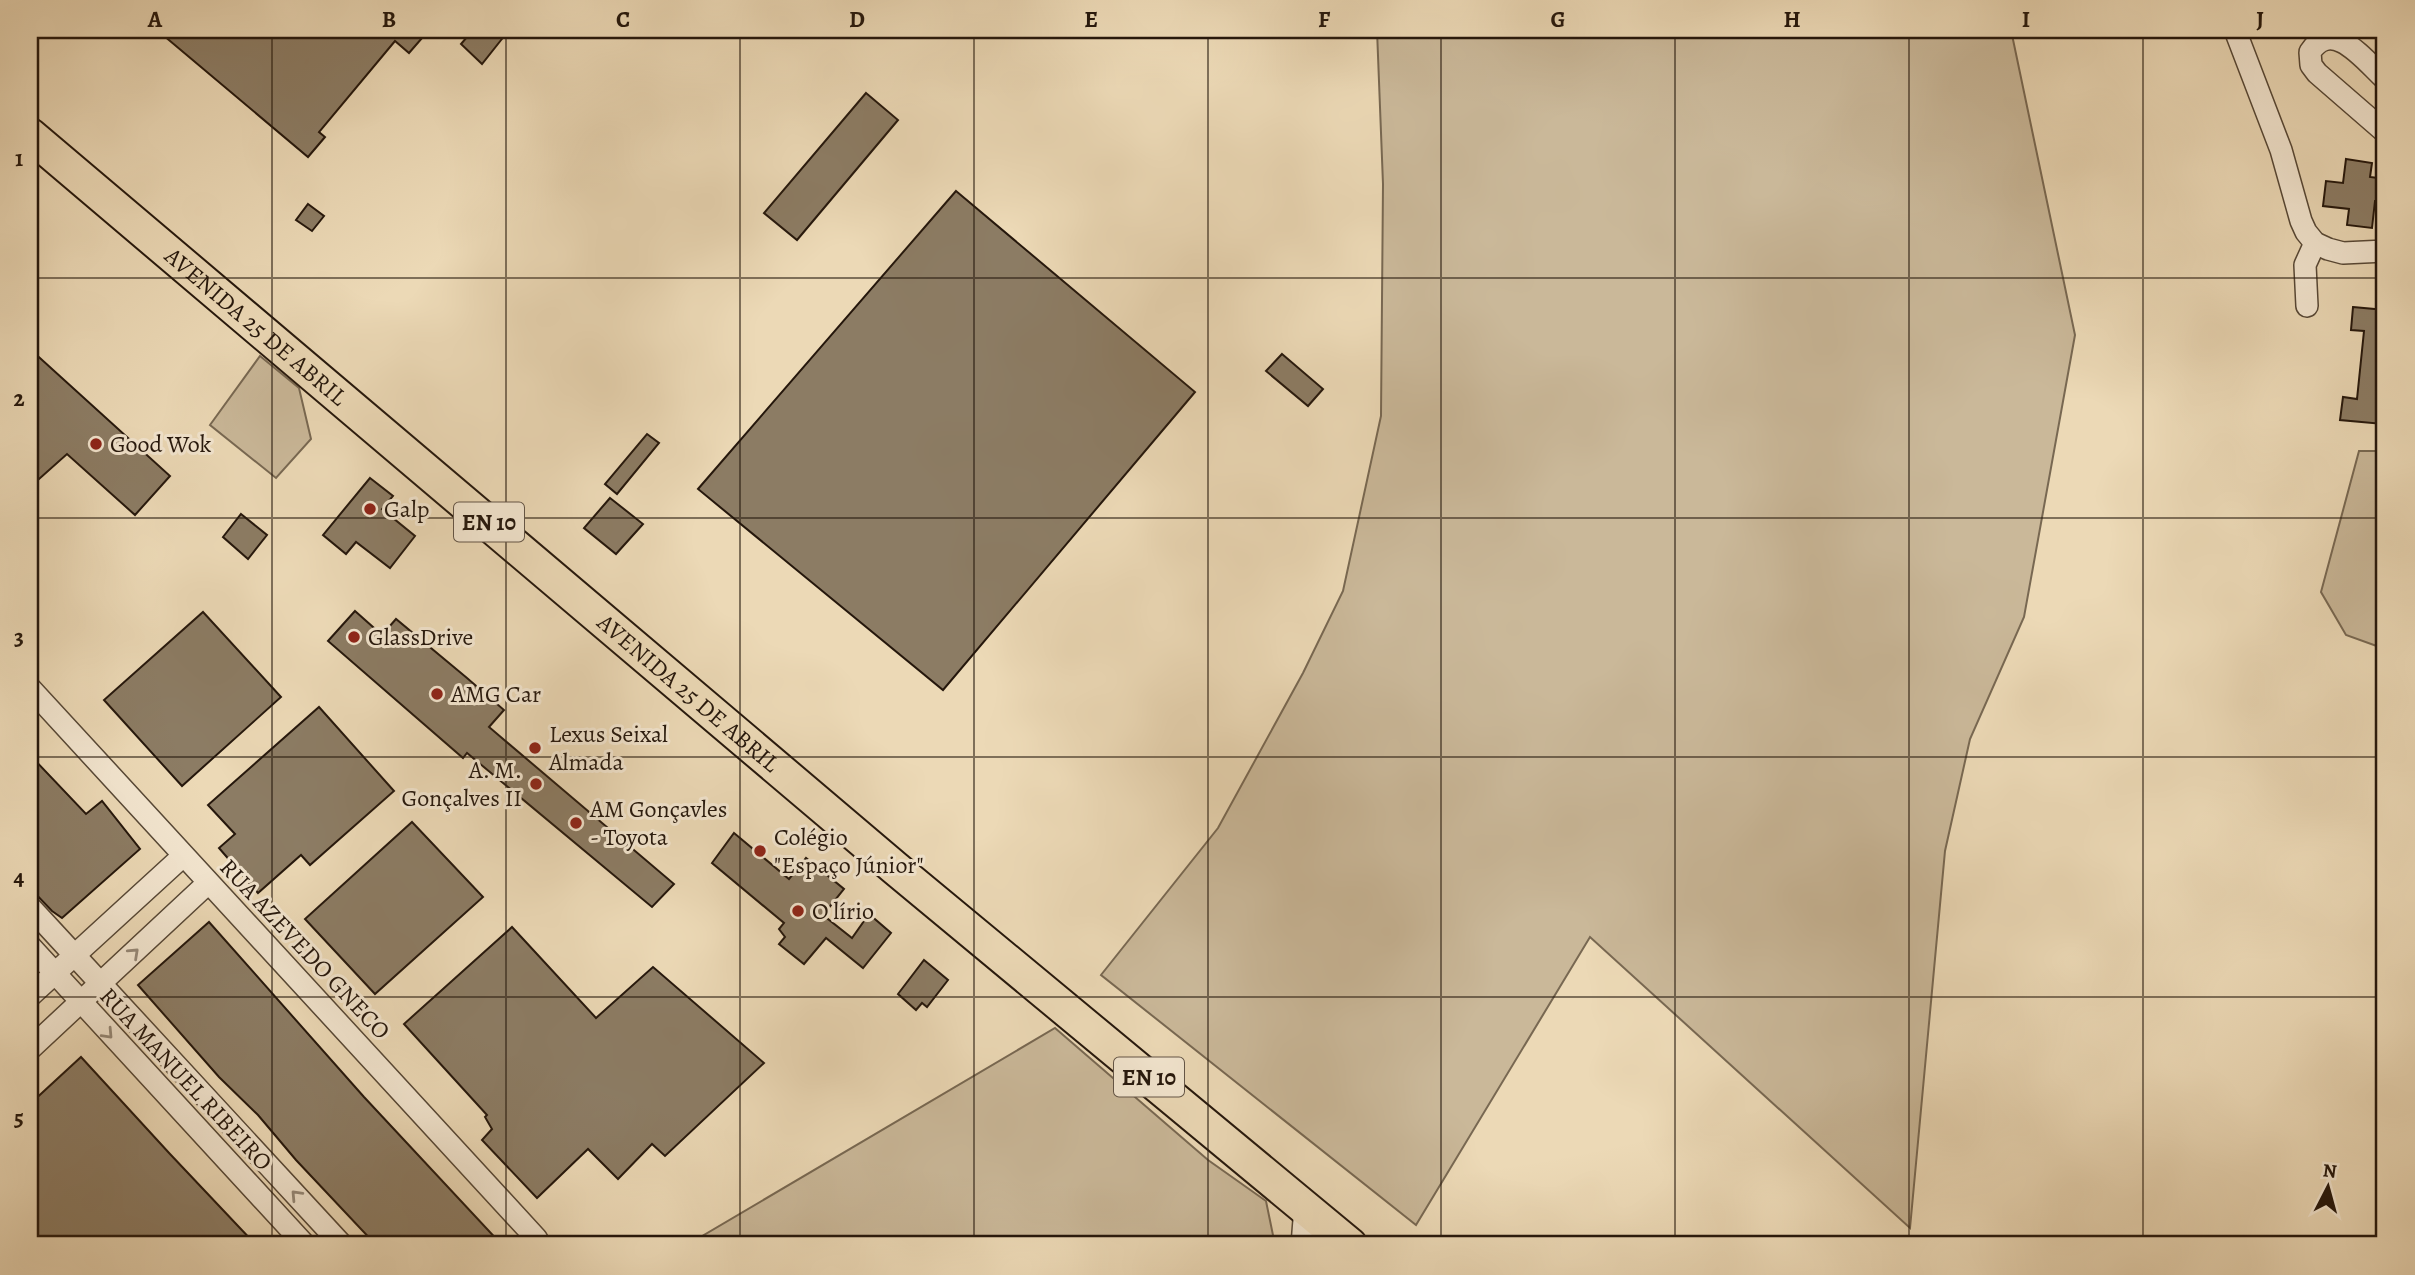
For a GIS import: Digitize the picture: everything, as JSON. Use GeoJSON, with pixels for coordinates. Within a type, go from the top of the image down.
{"type":"FeatureCollection","features":[{"type":"Feature","properties":{"kind":"main road","name":"AVENIDA 25 DE ABRIL"},"geometry":{"type":"LineString","coordinates":[[30,135],[905,877],[1350,1245]]}},
{"type":"Feature","properties":{"kind":"street"},"geometry":{"type":"LineString","coordinates":[[2235,30],[2281,150],[2301,220],[2315,243],[2343,253],[2385,251]]}},
{"type":"Feature","properties":{"kind":"street"},"geometry":{"type":"LineString","coordinates":[[2385,79],[2340,38],[2327,38],[2316,43],[2310,52],[2311,65],[2317,73],[2385,132]]}},
{"type":"Feature","properties":{"kind":"street"},"geometry":{"type":"LineString","coordinates":[[2307,306],[2305,265],[2315,243]]}},
{"type":"Feature","properties":{"kind":"street","name":"RUA AZEVEDO GNECO"},"geometry":{"type":"LineString","coordinates":[[30,688],[540,1245]]}},
{"type":"Feature","properties":{"kind":"street"},"geometry":{"type":"LineString","coordinates":[[30,996],[183,856]]}},
{"type":"Feature","properties":{"kind":"street"},"geometry":{"type":"LineString","coordinates":[[30,1049],[208,883]]}},
{"type":"Feature","properties":{"kind":"street"},"geometry":{"type":"LineString","coordinates":[[30,906],[342,1245]]}},
{"type":"Feature","properties":{"kind":"street","name":"RUA MANUEL RIBEIRO"},"geometry":{"type":"LineString","coordinates":[[30,946],[304,1245]]}},
{"type":"Feature","properties":{"kind":"street"},"geometry":{"type":"LineString","coordinates":[[1302,1245],[1305,1208]]}},
{"type":"Feature","properties":{"kind":"shaded area"},"geometry":{"type":"Polygon","coordinates":[[[1377,30],[2011,30],[2075,335],[2024,617],[1970,739],[1945,851],[1910,1228],[1590,937],[1416,1225],[1101,975],[1218,828],[1303,673],[1343,591],[1381,416],[1383,184],[1377,30]]]}},
{"type":"Feature","properties":{"kind":"shaded area"},"geometry":{"type":"Polygon","coordinates":[[[260,356],[299,388],[311,439],[276,478],[210,425],[260,356]]]}},
{"type":"Feature","properties":{"kind":"shaded area"},"geometry":{"type":"Polygon","coordinates":[[[2359,451],[2385,451],[2385,649],[2346,635],[2321,592],[2359,451]]]}},
{"type":"Feature","properties":{"kind":"shaded area"},"geometry":{"type":"Polygon","coordinates":[[[1055,1028],[1208,1160],[1266,1201],[1275,1245],[687,1245],[1055,1028]]]}},
{"type":"Feature","properties":{"kind":"building"},"geometry":{"type":"Polygon","coordinates":[[[157,30],[429,30],[409,53],[395,41],[319,132],[325,137],[308,157],[157,30]]]}},
{"type":"Feature","properties":{"kind":"building"},"geometry":{"type":"Polygon","coordinates":[[[473,30],[509,30],[482,64],[461,44],[473,30]]]}},
{"type":"Feature","properties":{"kind":"building"},"geometry":{"type":"Polygon","coordinates":[[[866,93],[898,120],[797,240],[764,213],[866,93]]]}},
{"type":"Feature","properties":{"kind":"building"},"geometry":{"type":"Polygon","coordinates":[[[2346,159],[2372,163],[2370,177],[2385,179],[2385,202],[2375,201],[2372,228],[2347,225],[2349,209],[2323,206],[2326,181],[2343,183],[2346,159]]]}},
{"type":"Feature","properties":{"kind":"building"},"geometry":{"type":"Polygon","coordinates":[[[956,191],[1195,392],[943,690],[698,489],[956,191]]]}},
{"type":"Feature","properties":{"kind":"building"},"geometry":{"type":"Polygon","coordinates":[[[308,204],[324,216],[312,231],[296,220],[308,204]]]}},
{"type":"Feature","properties":{"kind":"building"},"geometry":{"type":"Polygon","coordinates":[[[2353,307],[2385,310],[2383,424],[2340,420],[2343,397],[2357,399],[2364,331],[2351,330],[2353,307]]]}},
{"type":"Feature","properties":{"kind":"building","name":"Good Wok"},"geometry":{"type":"Polygon","coordinates":[[[30,349],[170,476],[135,515],[67,454],[30,487],[30,349]]]}},
{"type":"Feature","properties":{"kind":"building"},"geometry":{"type":"Polygon","coordinates":[[[1282,354],[1323,389],[1308,406],[1266,371],[1282,354]]]}},
{"type":"Feature","properties":{"kind":"building"},"geometry":{"type":"Polygon","coordinates":[[[647,434],[659,443],[617,494],[605,484],[647,434]]]}},
{"type":"Feature","properties":{"kind":"building"},"geometry":{"type":"Polygon","coordinates":[[[370,478],[393,496],[382,509],[415,536],[390,568],[356,542],[346,554],[323,535],[370,478]]]}},
{"type":"Feature","properties":{"kind":"building"},"geometry":{"type":"Polygon","coordinates":[[[610,498],[643,524],[616,554],[584,528],[610,498]]]}},
{"type":"Feature","properties":{"kind":"building"},"geometry":{"type":"Polygon","coordinates":[[[241,514],[267,535],[248,559],[223,537],[241,514]]]}},
{"type":"Feature","properties":{"kind":"building"},"geometry":{"type":"Polygon","coordinates":[[[355,611],[382,635],[396,619],[467,678],[504,710],[489,727],[674,884],[652,907],[467,753],[463,758],[328,641],[355,611]]]}},
{"type":"Feature","properties":{"kind":"building"},"geometry":{"type":"Polygon","coordinates":[[[203,612],[281,697],[182,786],[104,700],[203,612]]]}},
{"type":"Feature","properties":{"kind":"building"},"geometry":{"type":"Polygon","coordinates":[[[319,707],[394,791],[310,865],[301,855],[258,893],[219,848],[235,834],[208,805],[319,707]]]}},
{"type":"Feature","properties":{"kind":"building"},"geometry":{"type":"Polygon","coordinates":[[[30,755],[86,814],[102,801],[140,849],[62,918],[30,888],[30,755]]]}},
{"type":"Feature","properties":{"kind":"building"},"geometry":{"type":"Polygon","coordinates":[[[412,822],[483,897],[375,994],[305,919],[412,822]]]}},
{"type":"Feature","properties":{"kind":"building"},"geometry":{"type":"Polygon","coordinates":[[[734,833],[789,879],[806,858],[844,889],[823,915],[852,938],[869,914],[891,933],[863,968],[826,938],[804,964],[779,944],[785,937],[779,929],[784,923],[712,863],[734,833]]]}},
{"type":"Feature","properties":{"kind":"building"},"geometry":{"type":"Polygon","coordinates":[[[209,922],[364,1097],[502,1245],[376,1245],[296,1160],[258,1115],[219,1077],[138,985],[209,922]]]}},
{"type":"Feature","properties":{"kind":"building"},"geometry":{"type":"Polygon","coordinates":[[[512,927],[596,1018],[653,967],[764,1063],[665,1156],[652,1144],[618,1179],[588,1149],[537,1198],[482,1140],[492,1129],[485,1117],[487,1115],[404,1024],[512,927]]]}},
{"type":"Feature","properties":{"kind":"building"},"geometry":{"type":"Polygon","coordinates":[[[924,960],[948,980],[927,1007],[922,1003],[916,1010],[898,994],[924,960]]]}},
{"type":"Feature","properties":{"kind":"building"},"geometry":{"type":"Polygon","coordinates":[[[81,1057],[256,1245],[30,1245],[30,1104],[81,1057]]]}},
{"type":"Feature","properties":{"kind":"place","name":"Good Wok"},"geometry":{"type":"Point","coordinates":[96,444]}},
{"type":"Feature","properties":{"kind":"place","name":"Galp"},"geometry":{"type":"Point","coordinates":[370,509]}},
{"type":"Feature","properties":{"kind":"place","name":"GlassDrive"},"geometry":{"type":"Point","coordinates":[354,637]}},
{"type":"Feature","properties":{"kind":"place","name":"AMG Car"},"geometry":{"type":"Point","coordinates":[437,694]}},
{"type":"Feature","properties":{"kind":"place","name":"Lexus Seixal Almada"},"geometry":{"type":"Point","coordinates":[535,748]}},
{"type":"Feature","properties":{"kind":"place","name":"A. M. Gonçalves II"},"geometry":{"type":"Point","coordinates":[536,784]}},
{"type":"Feature","properties":{"kind":"place","name":"AM Gonçavles - Toyota"},"geometry":{"type":"Point","coordinates":[576,823]}},
{"type":"Feature","properties":{"kind":"place","name":"Colégio \"Espaço Júnior\""},"geometry":{"type":"Point","coordinates":[760,851]}},
{"type":"Feature","properties":{"kind":"place","name":"O lírio"},"geometry":{"type":"Point","coordinates":[798,911]}}]}
